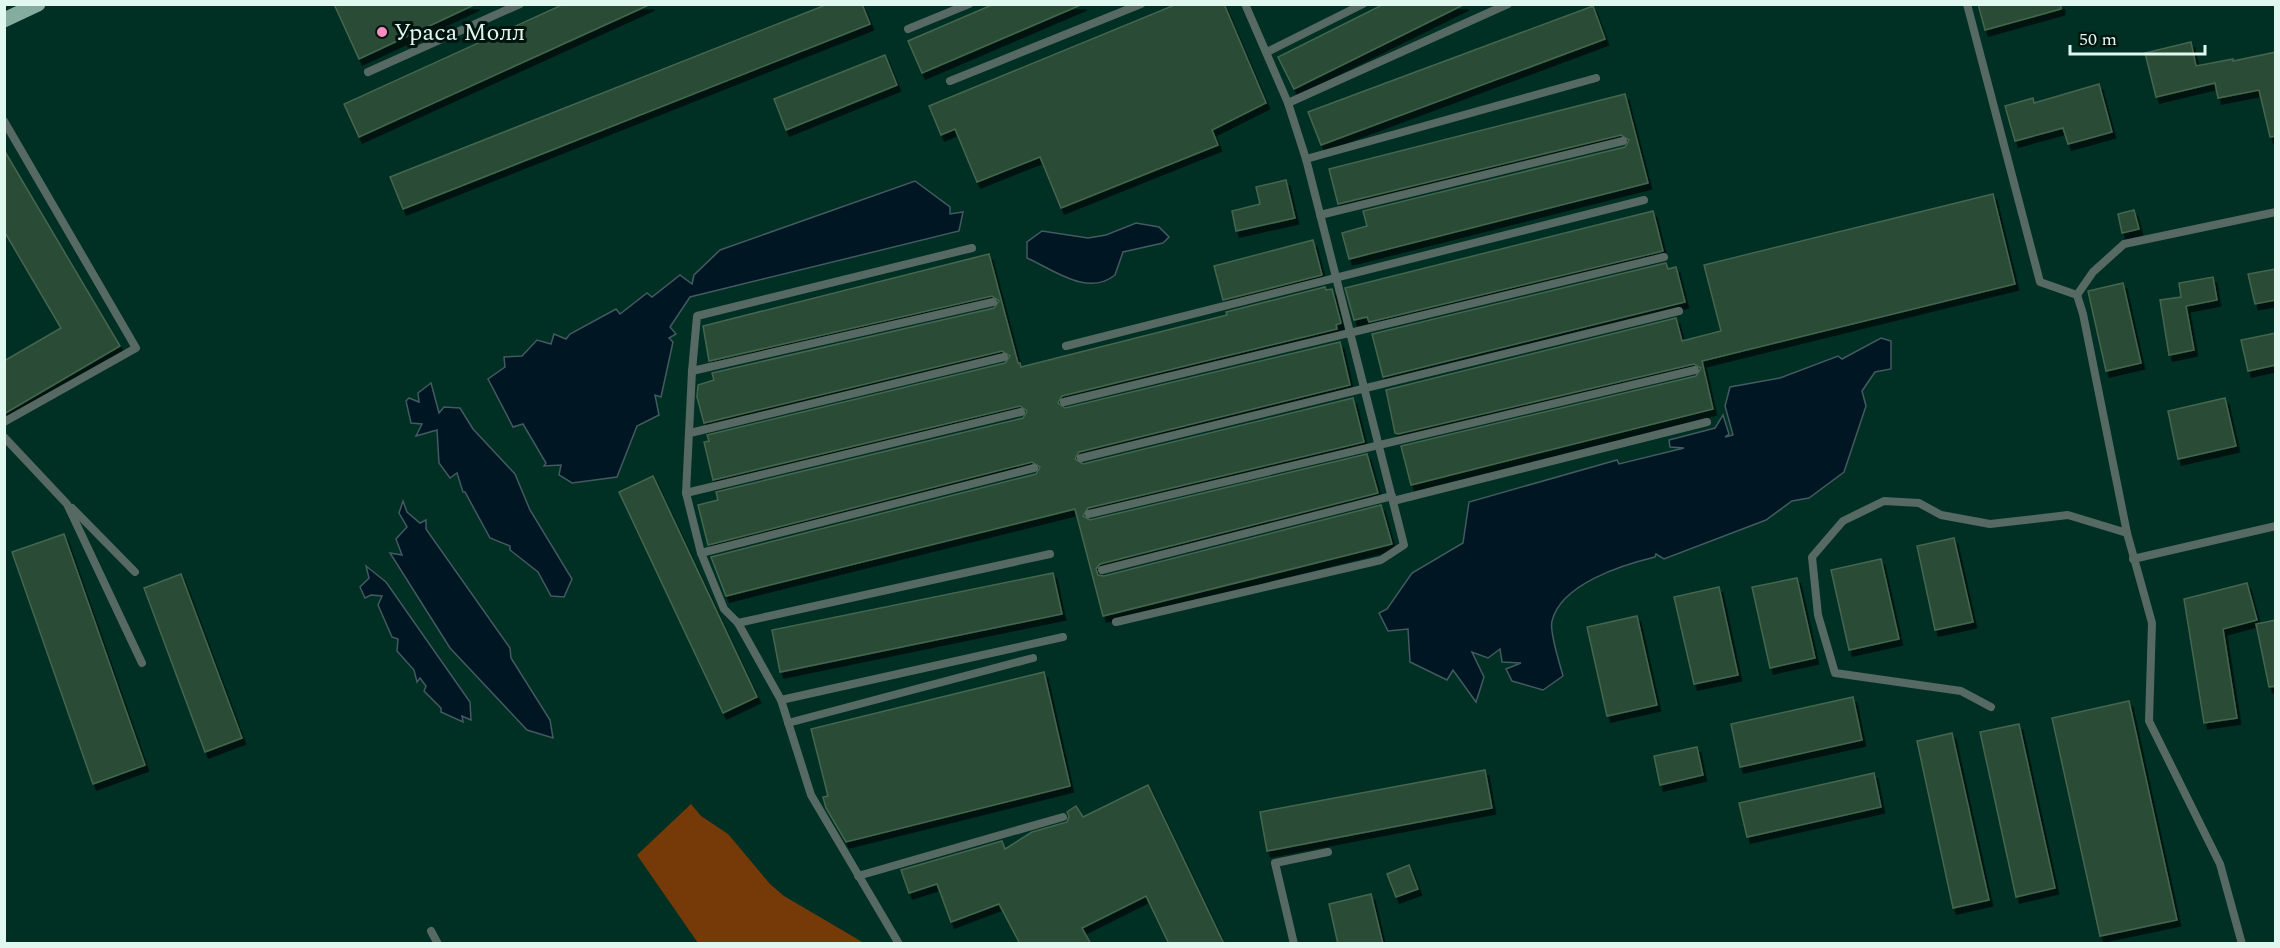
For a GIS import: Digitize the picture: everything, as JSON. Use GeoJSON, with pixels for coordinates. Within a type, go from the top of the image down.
{"type":"FeatureCollection","features":[{"type":"Feature","properties":{"kind":"main road"},"geometry":{"type":"LineString","coordinates":[[4,20],[38,4]]}},
{"type":"Feature","properties":{"kind":"lane"},"geometry":{"type":"LineString","coordinates":[[368,72],[520,4]]}},
{"type":"Feature","properties":{"kind":"lane"},"geometry":{"type":"LineString","coordinates":[[908,29],[969,4]]}},
{"type":"Feature","properties":{"kind":"lane"},"geometry":{"type":"LineString","coordinates":[[950,81],[1141,4]]}},
{"type":"Feature","properties":{"kind":"lane"},"geometry":{"type":"LineString","coordinates":[[1116,622],[1381,560],[1404,545],[1306,159],[1288,103],[1245,4]]}},
{"type":"Feature","properties":{"kind":"lane"},"geometry":{"type":"LineString","coordinates":[[1266,52],[1363,4]]}},
{"type":"Feature","properties":{"kind":"lane"},"geometry":{"type":"LineString","coordinates":[[1288,103],[1508,4]]}},
{"type":"Feature","properties":{"kind":"lane"},"geometry":{"type":"LineString","coordinates":[[1967,4],[2040,282],[2077,295]]}},
{"type":"Feature","properties":{"kind":"lane"},"geometry":{"type":"LineString","coordinates":[[1306,159],[1596,78]]}},
{"type":"Feature","properties":{"kind":"lane"},"geometry":{"type":"LineString","coordinates":[[4,121],[136,348],[4,422]]}},
{"type":"Feature","properties":{"kind":"lane"},"geometry":{"type":"LineString","coordinates":[[1320,214],[1623,141]]}},
{"type":"Feature","properties":{"kind":"lane"},"geometry":{"type":"LineString","coordinates":[[1066,346],[1644,200]]}},
{"type":"Feature","properties":{"kind":"lane"},"geometry":{"type":"LineString","coordinates":[[2077,295],[2093,273],[2124,244],[2276,212]]}},
{"type":"Feature","properties":{"kind":"lane"},"geometry":{"type":"LineString","coordinates":[[899,944],[811,795],[781,700],[738,623],[724,609],[701,553],[686,494],[697,315],[972,248]]}},
{"type":"Feature","properties":{"kind":"lane"},"geometry":{"type":"LineString","coordinates":[[1064,402],[1664,257]]}},
{"type":"Feature","properties":{"kind":"lane"},"geometry":{"type":"LineString","coordinates":[[2077,295],[2083,314],[2133,559],[2152,623],[2149,721],[2220,864],[2242,944]]}},
{"type":"Feature","properties":{"kind":"lane"},"geometry":{"type":"LineString","coordinates":[[692,371],[993,302]]}},
{"type":"Feature","properties":{"kind":"lane"},"geometry":{"type":"LineString","coordinates":[[1081,458],[1679,311]]}},
{"type":"Feature","properties":{"kind":"lane"},"geometry":{"type":"LineString","coordinates":[[690,434],[1004,357]]}},
{"type":"Feature","properties":{"kind":"lane"},"geometry":{"type":"LineString","coordinates":[[1089,514],[1378,443],[1403,441],[1695,370]]}},
{"type":"Feature","properties":{"kind":"lane"},"geometry":{"type":"LineString","coordinates":[[686,494],[1021,412]]}},
{"type":"Feature","properties":{"kind":"lane"},"geometry":{"type":"LineString","coordinates":[[1102,570],[1707,422]]}},
{"type":"Feature","properties":{"kind":"lane"},"geometry":{"type":"LineString","coordinates":[[4,437],[135,572]]}},
{"type":"Feature","properties":{"kind":"lane"},"geometry":{"type":"LineString","coordinates":[[701,553],[1034,468]]}},
{"type":"Feature","properties":{"kind":"lane"},"geometry":{"type":"LineString","coordinates":[[1991,707],[1961,691],[1835,673],[1818,615],[1812,556],[1843,521],[1884,501],[1919,503],[1941,515],[1990,524],[2068,515],[2127,532]]}},
{"type":"Feature","properties":{"kind":"lane"},"geometry":{"type":"LineString","coordinates":[[67,504],[142,663]]}},
{"type":"Feature","properties":{"kind":"lane"},"geometry":{"type":"LineString","coordinates":[[2133,559],[2276,526]]}},
{"type":"Feature","properties":{"kind":"lane"},"geometry":{"type":"LineString","coordinates":[[738,623],[1050,554]]}},
{"type":"Feature","properties":{"kind":"lane"},"geometry":{"type":"LineString","coordinates":[[781,700],[1063,637]]}},
{"type":"Feature","properties":{"kind":"lane"},"geometry":{"type":"LineString","coordinates":[[788,723],[1033,658]]}},
{"type":"Feature","properties":{"kind":"lane"},"geometry":{"type":"LineString","coordinates":[[858,876],[1063,817]]}},
{"type":"Feature","properties":{"kind":"lane"},"geometry":{"type":"LineString","coordinates":[[1294,944],[1275,863],[1328,852]]}},
{"type":"Feature","properties":{"kind":"lane"},"geometry":{"type":"LineString","coordinates":[[431,931],[438,944]]}},
{"type":"Feature","properties":{"kind":"shaded area"},"geometry":{"type":"Polygon","coordinates":[[[691,804],[701,816],[728,834],[770,884],[784,896],[864,943],[698,943],[637,855],[691,804]]]}},
{"type":"Feature","properties":{"kind":"water"},"geometry":{"type":"Polygon","coordinates":[[[915,181],[950,207],[950,214],[963,212],[959,231],[690,297],[670,327],[676,334],[669,338],[673,342],[661,397],[655,395],[659,415],[637,426],[617,477],[572,483],[559,475],[561,465],[544,466],[546,463],[523,424],[513,427],[488,379],[505,367],[504,357],[522,356],[537,340],[551,344],[554,334],[566,339],[570,334],[616,309],[620,314],[647,293],[652,297],[680,275],[692,284],[694,275],[720,250],[915,181]]]}},
{"type":"Feature","properties":{"kind":"water"},"geometry":{"type":"Polygon","coordinates":[[[1136,223],[1159,227],[1169,237],[1163,243],[1123,252],[1115,275],[1105,281],[1094,283],[1071,279],[1027,258],[1027,242],[1042,231],[1088,238],[1106,235],[1136,223]]]}},
{"type":"Feature","properties":{"kind":"water"},"geometry":{"type":"Polygon","coordinates":[[[1881,338],[1891,341],[1891,369],[1875,372],[1862,391],[1866,406],[1844,472],[1809,498],[1792,501],[1766,520],[1664,559],[1656,554],[1655,557],[1610,571],[1580,587],[1567,597],[1558,608],[1552,621],[1553,640],[1563,676],[1543,690],[1512,681],[1506,669],[1521,663],[1502,662],[1500,649],[1488,658],[1472,652],[1484,677],[1476,702],[1453,670],[1447,680],[1410,662],[1408,629],[1388,631],[1379,613],[1387,609],[1412,573],[1463,543],[1469,502],[1617,460],[1619,464],[1684,448],[1670,447],[1669,440],[1715,428],[1723,415],[1729,434],[1725,437],[1733,435],[1725,406],[1730,387],[1780,378],[1838,356],[1842,359],[1881,338]]]}},
{"type":"Feature","properties":{"kind":"water"},"geometry":{"type":"Polygon","coordinates":[[[431,383],[439,413],[444,407],[460,408],[473,429],[515,474],[530,510],[572,579],[564,597],[551,596],[538,572],[510,550],[510,546],[490,538],[463,492],[457,473],[450,478],[439,463],[437,430],[416,436],[422,424],[411,423],[406,401],[409,398],[419,402],[418,393],[431,383]]]}},
{"type":"Feature","properties":{"kind":"water"},"geometry":{"type":"Polygon","coordinates":[[[403,501],[407,512],[420,523],[426,520],[426,529],[510,648],[511,658],[550,720],[553,738],[527,730],[450,648],[390,553],[402,555],[396,539],[407,527],[399,513],[403,501]]]}},
{"type":"Feature","properties":{"kind":"water"},"geometry":{"type":"Polygon","coordinates":[[[366,566],[386,582],[470,702],[471,720],[462,716],[463,722],[441,712],[441,708],[424,691],[426,686],[420,678],[417,682],[414,670],[397,651],[398,639],[392,637],[378,605],[382,596],[371,595],[365,598],[360,587],[369,578],[366,566]]]}},
{"type":"Feature","properties":{"kind":"building","name":"Ураса Молл"},"geometry":{"type":"Polygon","coordinates":[[[334,4],[476,4],[359,59],[334,4]]]}},
{"type":"Feature","properties":{"kind":"building"},"geometry":{"type":"Polygon","coordinates":[[[564,4],[651,4],[359,137],[344,104],[564,4]]]}},
{"type":"Feature","properties":{"kind":"building"},"geometry":{"type":"Polygon","coordinates":[[[828,4],[862,4],[870,24],[403,209],[390,177],[828,4]]]}},
{"type":"Feature","properties":{"kind":"building"},"geometry":{"type":"Polygon","coordinates":[[[994,4],[1083,4],[922,73],[908,41],[994,4]]]}},
{"type":"Feature","properties":{"kind":"building"},"geometry":{"type":"Polygon","coordinates":[[[1177,4],[1224,4],[1266,103],[1212,130],[1218,145],[1061,208],[1040,157],[977,182],[955,129],[941,135],[929,106],[1177,4]]]}},
{"type":"Feature","properties":{"kind":"building"},"geometry":{"type":"Polygon","coordinates":[[[1384,4],[1465,4],[1294,89],[1278,57],[1384,4]]]}},
{"type":"Feature","properties":{"kind":"building"},"geometry":{"type":"Polygon","coordinates":[[[1978,4],[2061,4],[2061,9],[1985,30],[1978,4]]]}},
{"type":"Feature","properties":{"kind":"building"},"geometry":{"type":"Polygon","coordinates":[[[1593,6],[1605,39],[1321,145],[1308,112],[1593,6]]]}},
{"type":"Feature","properties":{"kind":"building"},"geometry":{"type":"Polygon","coordinates":[[[2191,42],[2196,66],[2276,52],[2276,136],[2270,137],[2259,90],[2218,98],[2215,83],[2156,97],[2145,53],[2191,42]]]}},
{"type":"Feature","properties":{"kind":"building"},"geometry":{"type":"Polygon","coordinates":[[[885,55],[897,85],[786,130],[774,99],[885,55]]]}},
{"type":"Feature","properties":{"kind":"building"},"geometry":{"type":"Polygon","coordinates":[[[2099,84],[2112,132],[2068,144],[2063,128],[2015,141],[2005,106],[2033,98],[2034,103],[2099,84]]]}},
{"type":"Feature","properties":{"kind":"building"},"geometry":{"type":"Polygon","coordinates":[[[1625,94],[1648,183],[1349,259],[1342,233],[1367,226],[1363,211],[1625,147],[1629,140],[1621,135],[1338,204],[1329,169],[1625,94]]]}},
{"type":"Feature","properties":{"kind":"building"},"geometry":{"type":"Polygon","coordinates":[[[4,150],[120,346],[4,414],[4,361],[61,328],[4,231],[4,150]]]}},
{"type":"Feature","properties":{"kind":"building"},"geometry":{"type":"Polygon","coordinates":[[[1286,180],[1295,218],[1236,231],[1232,211],[1260,204],[1256,187],[1286,180]]]}},
{"type":"Feature","properties":{"kind":"building"},"geometry":{"type":"Polygon","coordinates":[[[1993,194],[2015,284],[1702,361],[1713,409],[1411,485],[1401,446],[1696,376],[1701,368],[1694,364],[1398,434],[1395,433],[1386,390],[1676,318],[1682,341],[1721,331],[1704,265],[1993,194]]]}},
{"type":"Feature","properties":{"kind":"building"},"geometry":{"type":"Polygon","coordinates":[[[2134,210],[2139,229],[2122,233],[2118,214],[2134,210]]]}},
{"type":"Feature","properties":{"kind":"building"},"geometry":{"type":"Polygon","coordinates":[[[1653,211],[1663,251],[1369,322],[1367,317],[1354,320],[1345,288],[1653,211]]]}},
{"type":"Feature","properties":{"kind":"building"},"geometry":{"type":"Polygon","coordinates":[[[1313,240],[1322,275],[1223,300],[1214,266],[1313,240]]]}},
{"type":"Feature","properties":{"kind":"building"},"geometry":{"type":"Polygon","coordinates":[[[989,254],[1021,367],[1227,315],[1226,312],[1325,287],[1326,290],[1332,289],[1341,323],[1336,325],[1337,329],[1062,396],[1058,403],[1065,408],[1340,342],[1350,385],[1079,452],[1075,459],[1083,464],[1353,398],[1364,442],[1088,508],[1083,516],[1090,520],[1367,454],[1378,493],[1100,564],[1096,569],[1098,575],[1104,576],[1381,505],[1392,544],[1103,616],[1075,509],[726,596],[711,557],[1036,474],[1040,467],[1032,462],[708,545],[698,505],[718,500],[716,492],[1023,418],[1027,411],[1020,406],[713,480],[704,442],[709,441],[707,435],[1005,363],[1010,356],[1002,351],[704,423],[697,397],[698,385],[714,380],[712,373],[994,308],[999,301],[992,296],[709,361],[703,326],[989,254]]]}},
{"type":"Feature","properties":{"kind":"building"},"geometry":{"type":"Polygon","coordinates":[[[1666,263],[1668,269],[1676,267],[1685,302],[1383,377],[1372,334],[1666,263]]]}},
{"type":"Feature","properties":{"kind":"building"},"geometry":{"type":"Polygon","coordinates":[[[2276,269],[2276,300],[2255,304],[2248,274],[2276,269]]]}},
{"type":"Feature","properties":{"kind":"building"},"geometry":{"type":"Polygon","coordinates":[[[2213,277],[2217,300],[2186,306],[2194,350],[2169,355],[2160,300],[2181,297],[2179,283],[2213,277]]]}},
{"type":"Feature","properties":{"kind":"building"},"geometry":{"type":"Polygon","coordinates":[[[2123,283],[2141,363],[2106,371],[2088,291],[2123,283]]]}},
{"type":"Feature","properties":{"kind":"building"},"geometry":{"type":"Polygon","coordinates":[[[2276,333],[2276,365],[2248,371],[2241,340],[2276,333]]]}},
{"type":"Feature","properties":{"kind":"building"},"geometry":{"type":"Polygon","coordinates":[[[2225,398],[2236,446],[2178,459],[2168,411],[2225,398]]]}},
{"type":"Feature","properties":{"kind":"building"},"geometry":{"type":"Polygon","coordinates":[[[653,476],[757,697],[723,713],[619,492],[653,476]]]}},
{"type":"Feature","properties":{"kind":"building"},"geometry":{"type":"Polygon","coordinates":[[[64,534],[145,765],[93,784],[12,552],[64,534]]]}},
{"type":"Feature","properties":{"kind":"building"},"geometry":{"type":"Polygon","coordinates":[[[1954,538],[1973,622],[1935,630],[1917,546],[1954,538]]]}},
{"type":"Feature","properties":{"kind":"building"},"geometry":{"type":"Polygon","coordinates":[[[1881,559],[1899,639],[1849,650],[1831,570],[1881,559]]]}},
{"type":"Feature","properties":{"kind":"building"},"geometry":{"type":"Polygon","coordinates":[[[1053,573],[1062,614],[780,672],[772,630],[1053,573]]]}},
{"type":"Feature","properties":{"kind":"building"},"geometry":{"type":"Polygon","coordinates":[[[181,574],[242,738],[205,752],[144,588],[181,574]]]}},
{"type":"Feature","properties":{"kind":"building"},"geometry":{"type":"Polygon","coordinates":[[[1797,578],[1815,658],[1770,668],[1752,587],[1797,578]]]}},
{"type":"Feature","properties":{"kind":"building"},"geometry":{"type":"Polygon","coordinates":[[[2247,583],[2257,620],[2223,629],[2237,718],[2204,723],[2184,599],[2247,583]]]}},
{"type":"Feature","properties":{"kind":"building"},"geometry":{"type":"Polygon","coordinates":[[[1719,587],[1738,675],[1694,684],[1674,597],[1719,587]]]}},
{"type":"Feature","properties":{"kind":"building"},"geometry":{"type":"Polygon","coordinates":[[[1637,616],[1657,705],[1607,716],[1587,627],[1637,616]]]}},
{"type":"Feature","properties":{"kind":"building"},"geometry":{"type":"Polygon","coordinates":[[[2276,620],[2276,686],[2269,687],[2256,624],[2276,620]]]}},
{"type":"Feature","properties":{"kind":"building"},"geometry":{"type":"Polygon","coordinates":[[[1044,672],[1070,786],[846,842],[826,808],[823,797],[828,796],[811,729],[1044,672]]]}},
{"type":"Feature","properties":{"kind":"building"},"geometry":{"type":"Polygon","coordinates":[[[1853,697],[1862,740],[1740,767],[1731,724],[1853,697]]]}},
{"type":"Feature","properties":{"kind":"building"},"geometry":{"type":"Polygon","coordinates":[[[2129,701],[2177,920],[2100,936],[2052,718],[2129,701]]]}},
{"type":"Feature","properties":{"kind":"building"},"geometry":{"type":"Polygon","coordinates":[[[2019,724],[2055,888],[2016,897],[1980,732],[2019,724]]]}},
{"type":"Feature","properties":{"kind":"building"},"geometry":{"type":"Polygon","coordinates":[[[1952,733],[1989,900],[1953,908],[1917,741],[1952,733]]]}},
{"type":"Feature","properties":{"kind":"building"},"geometry":{"type":"Polygon","coordinates":[[[1697,747],[1703,775],[1660,785],[1654,756],[1697,747]]]}},
{"type":"Feature","properties":{"kind":"building"},"geometry":{"type":"Polygon","coordinates":[[[1485,770],[1492,808],[1267,851],[1260,812],[1485,770]]]}},
{"type":"Feature","properties":{"kind":"building"},"geometry":{"type":"Polygon","coordinates":[[[1874,773],[1881,807],[1747,837],[1739,803],[1874,773]]]}},
{"type":"Feature","properties":{"kind":"building"},"geometry":{"type":"Polygon","coordinates":[[[1148,785],[1224,944],[1169,944],[1146,896],[1082,928],[1091,944],[1020,944],[999,904],[951,922],[937,884],[909,893],[901,870],[1002,841],[1005,849],[1032,832],[1067,822],[1069,816],[1067,812],[1076,806],[1083,817],[1148,785]]]}},
{"type":"Feature","properties":{"kind":"building"},"geometry":{"type":"Polygon","coordinates":[[[1409,865],[1418,889],[1396,897],[1387,874],[1409,865]]]}},
{"type":"Feature","properties":{"kind":"building"},"geometry":{"type":"Polygon","coordinates":[[[1371,894],[1383,944],[1338,944],[1329,904],[1371,894]]]}},
{"type":"Feature","properties":{"kind":"place","name":"Ураса Молл"},"geometry":{"type":"Point","coordinates":[382,32]}}]}
